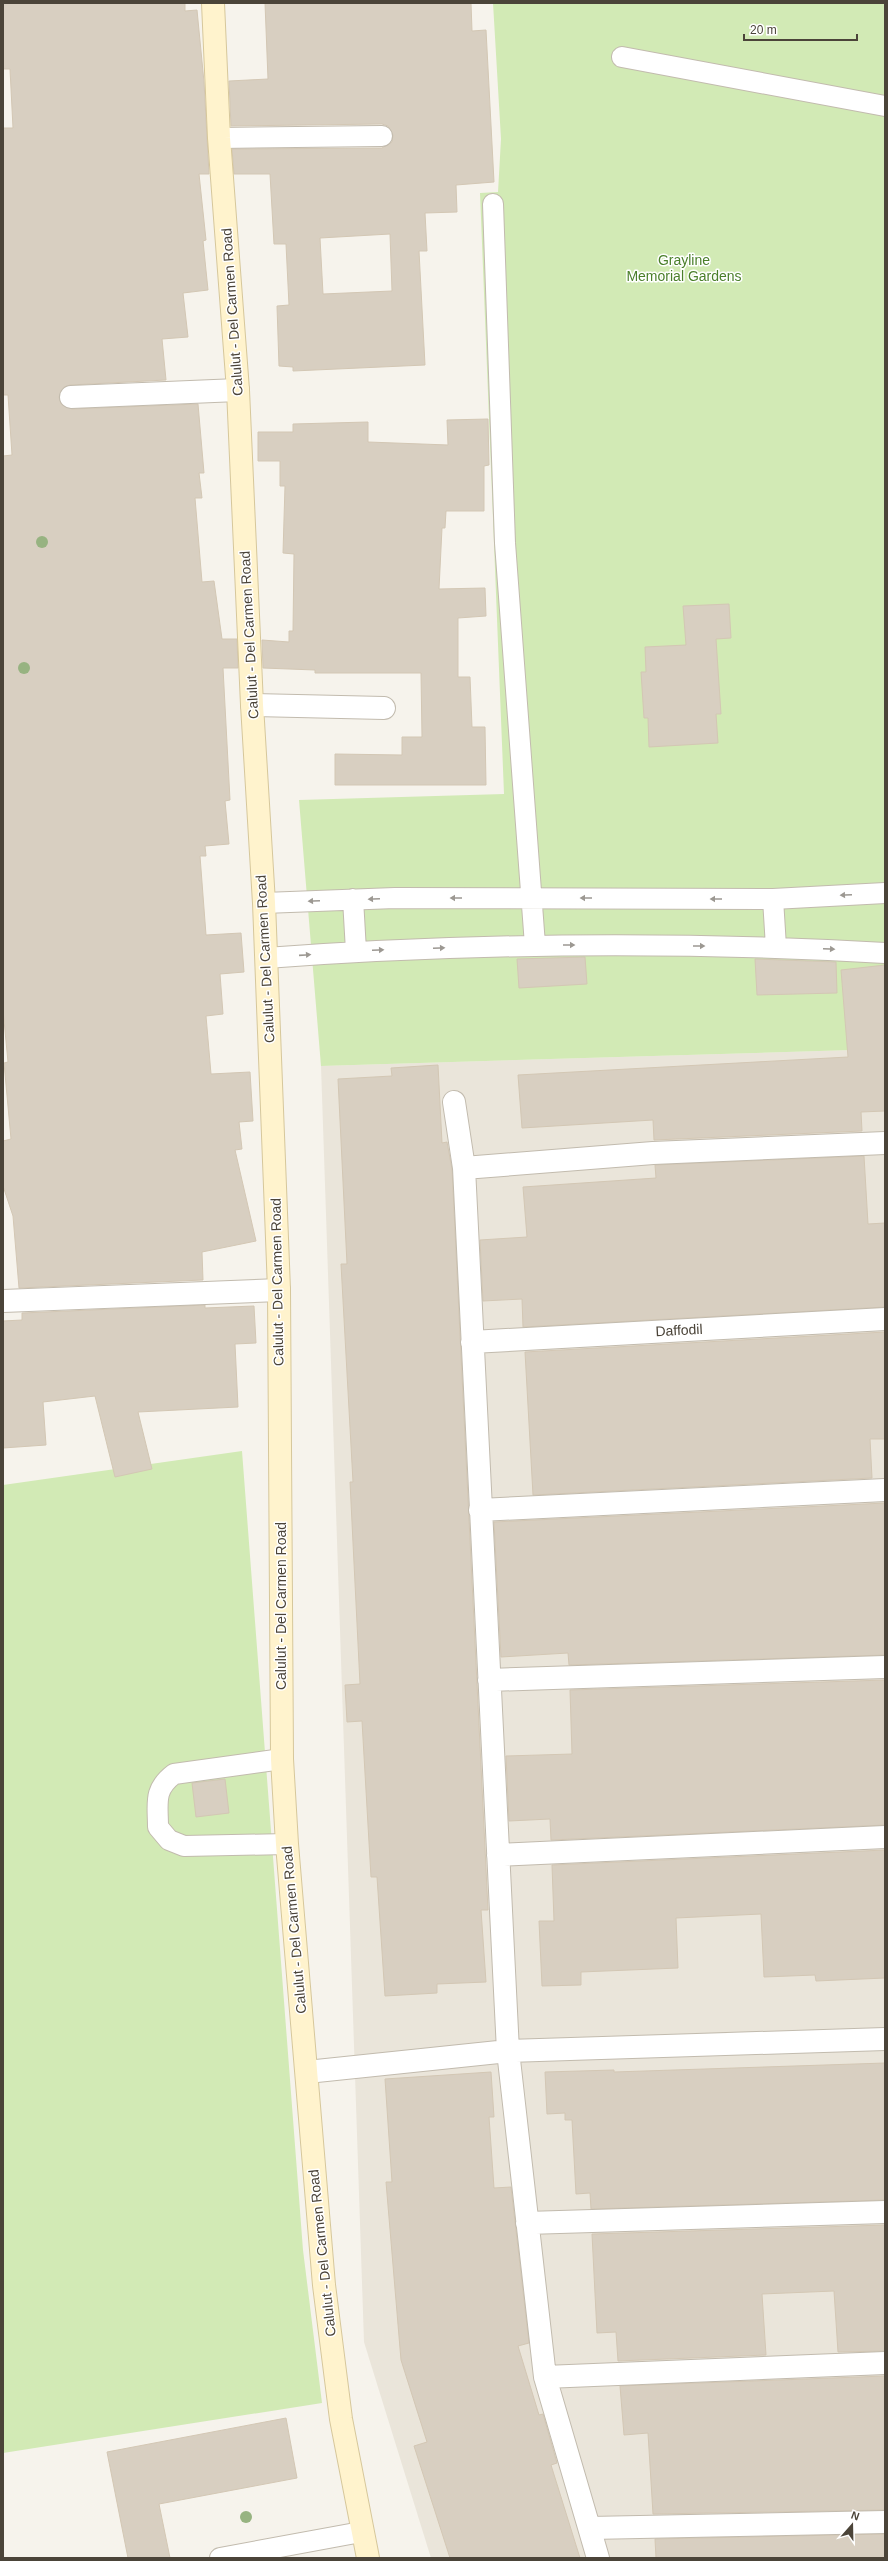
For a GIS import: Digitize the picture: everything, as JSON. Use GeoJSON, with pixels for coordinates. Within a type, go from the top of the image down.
{"type":"FeatureCollection","features":[{"type":"Feature","properties":{"kind":"main road","name":"Calulut - Del Carmen Road"},"geometry":{"type":"LineString","coordinates":[[213,3],[218,138],[238,390],[252,705],[264,903],[279,1290],[282,1759],[287,1844],[324,2285],[341,2419],[361,2532],[368,2558]]}},
{"type":"Feature","properties":{"kind":"street"},"geometry":{"type":"LineString","coordinates":[[71,397],[238,390]]}},
{"type":"Feature","properties":{"kind":"street"},"geometry":{"type":"LineString","coordinates":[[252,705],[384,708]]}},
{"type":"Feature","properties":{"kind":"street"},"geometry":{"type":"LineString","coordinates":[[454,1102],[464,1168],[508,2051],[546,2377],[598,2558]]}},
{"type":"Feature","properties":{"kind":"street"},"geometry":{"type":"LineString","coordinates":[[464,1168],[654,1153],[885,1143]]}},
{"type":"Feature","properties":{"kind":"street"},"geometry":{"type":"LineString","coordinates":[[3,1301],[279,1290]]}},
{"type":"Feature","properties":{"kind":"street","name":"Daffodil"},"geometry":{"type":"LineString","coordinates":[[472,1342],[885,1319]]}},
{"type":"Feature","properties":{"kind":"street"},"geometry":{"type":"LineString","coordinates":[[480,1510],[885,1490]]}},
{"type":"Feature","properties":{"kind":"street"},"geometry":{"type":"LineString","coordinates":[[489,1680],[885,1667]]}},
{"type":"Feature","properties":{"kind":"street"},"geometry":{"type":"LineString","coordinates":[[498,1855],[885,1836]]}},
{"type":"Feature","properties":{"kind":"street"},"geometry":{"type":"LineString","coordinates":[[307,2072],[508,2051],[885,2039]]}},
{"type":"Feature","properties":{"kind":"street"},"geometry":{"type":"LineString","coordinates":[[527,2223],[885,2212]]}},
{"type":"Feature","properties":{"kind":"street"},"geometry":{"type":"LineString","coordinates":[[546,2377],[885,2363]]}},
{"type":"Feature","properties":{"kind":"street"},"geometry":{"type":"LineString","coordinates":[[590,2528],[885,2522]]}},
{"type":"Feature","properties":{"kind":"lane"},"geometry":{"type":"LineString","coordinates":[[622,57],[885,106]]}},
{"type":"Feature","properties":{"kind":"lane"},"geometry":{"type":"LineString","coordinates":[[218,138],[382,136]]}},
{"type":"Feature","properties":{"kind":"lane"},"geometry":{"type":"LineString","coordinates":[[492,204],[506,551],[535,945]]}},
{"type":"Feature","properties":{"kind":"lane"},"geometry":{"type":"LineString","coordinates":[[264,903],[353,899],[531,897],[773,899],[885,893]]}},
{"type":"Feature","properties":{"kind":"lane"},"geometry":{"type":"LineString","coordinates":[[353,899],[356,951]]}},
{"type":"Feature","properties":{"kind":"lane"},"geometry":{"type":"LineString","coordinates":[[773,899],[776,947]]}},
{"type":"Feature","properties":{"kind":"lane"},"geometry":{"type":"LineString","coordinates":[[266,958],[356,951],[535,945],[776,947],[885,952]]}},
{"type":"Feature","properties":{"kind":"lane"},"geometry":{"type":"LineString","coordinates":[[282,1759],[174,1774],[162,1783],[158,1794],[158,1827],[169,1840],[184,1846],[287,1844]]}},
{"type":"Feature","properties":{"kind":"lane"},"geometry":{"type":"LineString","coordinates":[[220,2558],[361,2532]]}},
{"type":"Feature","properties":{"kind":"shaded area"},"geometry":{"type":"Polygon","coordinates":[[[885,1049],[885,2558],[431,2558],[364,2342],[321,1066],[885,1049]]]}},
{"type":"Feature","properties":{"kind":"green space","name":"Grayline Memorial Gardens"},"geometry":{"type":"Polygon","coordinates":[[[493,3],[885,3],[885,1049],[321,1066],[299,800],[504,794],[480,193],[498,192],[501,139],[493,3]]]}},
{"type":"Feature","properties":{"kind":"green space"},"geometry":{"type":"Polygon","coordinates":[[[242,1451],[303,2250],[322,2403],[3,2453],[3,1485],[242,1451]]]}},
{"type":"Feature","properties":{"kind":"building"},"geometry":{"type":"Polygon","coordinates":[[[3,3],[185,3],[185,11],[197,10],[204,82],[209,174],[199,174],[206,240],[203,241],[208,290],[183,293],[188,337],[162,339],[166,380],[70,385],[64,387],[59,397],[61,404],[72,409],[198,404],[204,473],[199,473],[202,498],[195,498],[202,582],[214,581],[222,639],[237,639],[238,668],[223,668],[230,800],[225,801],[229,844],[205,846],[206,856],[200,856],[206,935],[241,933],[244,972],[220,974],[223,1014],[206,1016],[211,1074],[250,1072],[253,1121],[239,1122],[242,1149],[235,1150],[256,1241],[202,1252],[203,1280],[19,1288],[13,1216],[3,1186],[3,1141],[11,1139],[4,1063],[8,1062],[3,1010],[3,456],[12,455],[8,395],[3,395],[3,128],[13,128],[10,69],[3,69],[3,3]]]}},
{"type":"Feature","properties":{"kind":"building"},"geometry":{"type":"Polygon","coordinates":[[[265,3],[471,3],[472,31],[486,30],[494,182],[456,185],[457,212],[425,213],[427,251],[419,251],[425,365],[293,371],[293,367],[279,366],[277,306],[289,305],[286,244],[274,244],[270,174],[234,174],[232,149],[382,148],[392,142],[393,135],[388,126],[382,124],[231,126],[229,81],[268,79],[265,3]],[[390,234],[320,238],[323,294],[392,291],[390,234]]]}},
{"type":"Feature","properties":{"kind":"building"},"geometry":{"type":"Polygon","coordinates":[[[488,419],[489,465],[484,466],[484,511],[446,511],[445,528],[442,528],[439,589],[485,588],[486,616],[458,618],[458,677],[470,677],[472,727],[485,727],[486,785],[335,785],[335,754],[402,755],[402,737],[422,737],[421,673],[315,673],[315,670],[263,668],[262,640],[289,642],[289,631],[293,631],[294,554],[283,553],[285,486],[280,486],[280,461],[258,461],[258,432],[293,432],[293,424],[368,422],[368,442],[448,445],[447,420],[488,419]]]}},
{"type":"Feature","properties":{"kind":"building"},"geometry":{"type":"Polygon","coordinates":[[[729,604],[731,638],[716,639],[721,714],[716,714],[718,743],[649,747],[648,718],[644,718],[641,672],[646,672],[645,647],[686,645],[683,606],[729,604]]]}},
{"type":"Feature","properties":{"kind":"building"},"geometry":{"type":"Polygon","coordinates":[[[585,957],[587,984],[519,988],[517,959],[585,957]]]}},
{"type":"Feature","properties":{"kind":"building"},"geometry":{"type":"Polygon","coordinates":[[[755,959],[836,962],[837,993],[757,995],[755,959]]]}},
{"type":"Feature","properties":{"kind":"building"},"geometry":{"type":"Polygon","coordinates":[[[885,965],[885,1111],[861,1112],[862,1131],[654,1140],[653,1120],[522,1128],[518,1075],[848,1057],[841,970],[885,965]]]}},
{"type":"Feature","properties":{"kind":"building"},"geometry":{"type":"Polygon","coordinates":[[[438,1065],[442,1143],[447,1142],[452,1169],[488,1910],[481,1910],[486,1982],[437,1984],[437,1993],[385,1996],[377,1877],[371,1877],[362,1721],[347,1722],[345,1685],[360,1684],[350,1482],[353,1482],[341,1264],[347,1264],[338,1079],[392,1076],[391,1068],[438,1065]]]}},
{"type":"Feature","properties":{"kind":"building"},"geometry":{"type":"Polygon","coordinates":[[[864,1156],[868,1224],[885,1223],[885,1307],[523,1327],[522,1299],[483,1301],[480,1240],[527,1237],[523,1187],[656,1178],[655,1165],[864,1156]]]}},
{"type":"Feature","properties":{"kind":"building"},"geometry":{"type":"Polygon","coordinates":[[[205,1305],[205,1308],[254,1306],[256,1343],[235,1344],[238,1407],[138,1412],[152,1469],[115,1477],[95,1396],[43,1402],[46,1445],[3,1448],[3,1321],[22,1320],[22,1313],[205,1305]]]}},
{"type":"Feature","properties":{"kind":"building"},"geometry":{"type":"Polygon","coordinates":[[[885,1332],[885,1439],[870,1439],[872,1478],[533,1495],[525,1352],[885,1332]]]}},
{"type":"Feature","properties":{"kind":"building"},"geometry":{"type":"Polygon","coordinates":[[[885,1503],[885,1655],[569,1665],[568,1653],[501,1657],[494,1522],[885,1503]]]}},
{"type":"Feature","properties":{"kind":"building"},"geometry":{"type":"Polygon","coordinates":[[[885,1680],[885,1825],[551,1840],[550,1819],[509,1821],[506,1756],[572,1754],[570,1690],[885,1680]]]}},
{"type":"Feature","properties":{"kind":"building"},"geometry":{"type":"Polygon","coordinates":[[[225,1779],[229,1813],[196,1817],[192,1783],[225,1779]]]}},
{"type":"Feature","properties":{"kind":"building"},"geometry":{"type":"Polygon","coordinates":[[[885,1850],[885,1978],[816,1981],[815,1975],[764,1977],[761,1914],[676,1918],[678,1968],[581,1972],[581,1985],[542,1986],[539,1921],[554,1921],[552,1865],[885,1850]]]}},
{"type":"Feature","properties":{"kind":"building"},"geometry":{"type":"Polygon","coordinates":[[[885,2063],[885,2200],[591,2209],[590,2193],[576,2194],[572,2120],[565,2120],[565,2113],[547,2114],[545,2072],[614,2070],[614,2072],[885,2063]]]}},
{"type":"Feature","properties":{"kind":"building"},"geometry":{"type":"Polygon","coordinates":[[[491,2072],[494,2117],[489,2117],[494,2188],[511,2187],[529,2343],[518,2346],[539,2415],[543,2414],[557,2463],[551,2465],[580,2558],[450,2558],[414,2446],[427,2442],[401,2360],[386,2182],[392,2182],[385,2079],[491,2072]]]}},
{"type":"Feature","properties":{"kind":"building"},"geometry":{"type":"Polygon","coordinates":[[[885,2225],[885,2351],[838,2352],[834,2291],[762,2294],[766,2355],[618,2361],[616,2332],[597,2333],[592,2234],[885,2225]]]}},
{"type":"Feature","properties":{"kind":"building"},"geometry":{"type":"Polygon","coordinates":[[[885,2376],[885,2510],[653,2514],[648,2433],[624,2435],[620,2386],[885,2376]]]}},
{"type":"Feature","properties":{"kind":"building"},"geometry":{"type":"Polygon","coordinates":[[[286,2418],[297,2478],[159,2504],[170,2558],[128,2558],[107,2452],[286,2418]]]}},
{"type":"Feature","properties":{"kind":"building"},"geometry":{"type":"Polygon","coordinates":[[[885,2534],[885,2558],[656,2558],[655,2539],[885,2534]]]}}]}
